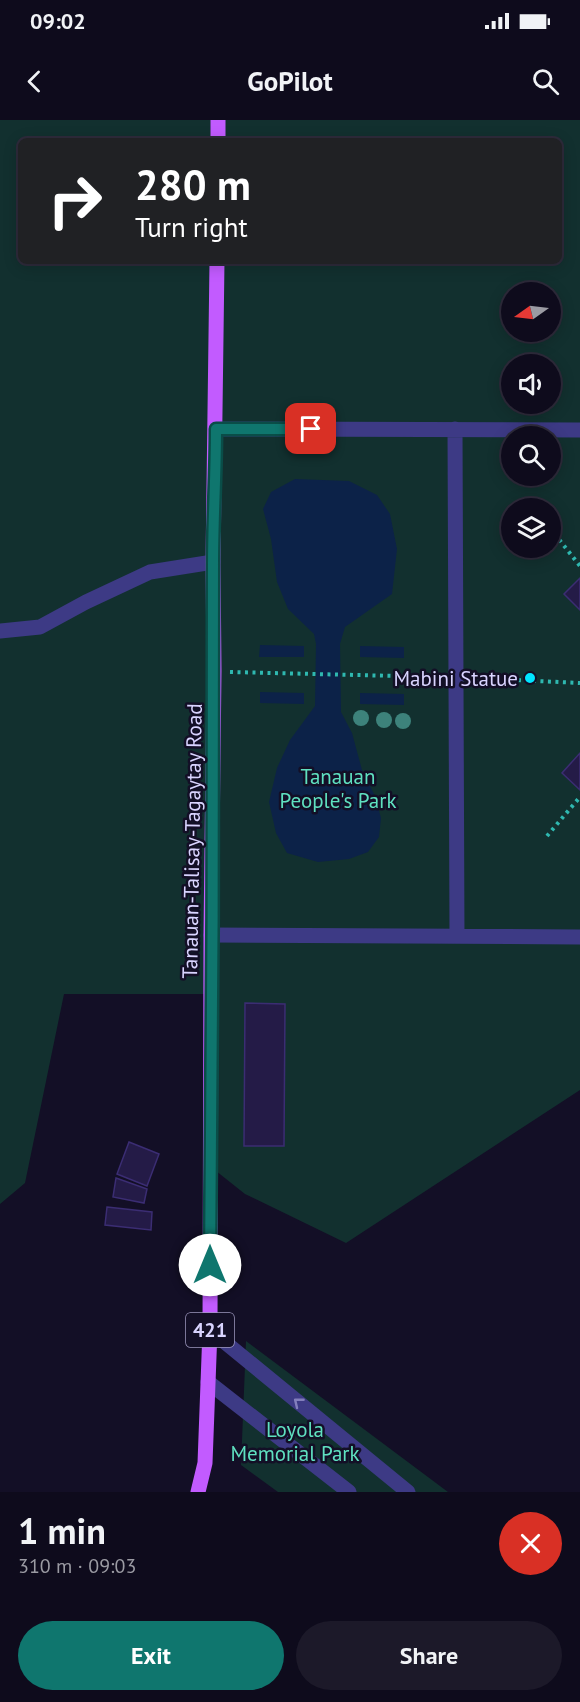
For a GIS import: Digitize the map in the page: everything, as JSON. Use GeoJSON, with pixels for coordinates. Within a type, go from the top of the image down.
{"type":"FeatureCollection","features":[{"type":"Feature","properties":{"kind":"main road"},"geometry":{"type":"LineString","coordinates":[[218,120],[218,138]]}},
{"type":"Feature","properties":{"kind":"main road","name":"Tanauan-Talisay-Tagaytay Road"},"geometry":{"type":"LineString","coordinates":[[198,1492],[205,1463],[210,1330],[213,562],[217,264]]}},
{"type":"Feature","properties":{"kind":"lane"},"geometry":{"type":"LineString","coordinates":[[216,429],[580,430]]}},
{"type":"Feature","properties":{"kind":"lane"},"geometry":{"type":"LineString","coordinates":[[455,429],[457,936]]}},
{"type":"Feature","properties":{"kind":"lane"},"geometry":{"type":"LineString","coordinates":[[0,631],[40,627],[150,572],[213,562]]}},
{"type":"Feature","properties":{"kind":"lane"},"geometry":{"type":"LineString","coordinates":[[211,935],[580,937]]}},
{"type":"Feature","properties":{"kind":"lane"},"geometry":{"type":"LineString","coordinates":[[210,1330],[408,1492]]}},
{"type":"Feature","properties":{"kind":"lane"},"geometry":{"type":"LineString","coordinates":[[208,1382],[349,1492]]}},
{"type":"Feature","properties":{"kind":"path"},"geometry":{"type":"LineString","coordinates":[[561,542],[580,566]]}},
{"type":"Feature","properties":{"kind":"path"},"geometry":{"type":"LineString","coordinates":[[246,673],[424,676]]}},
{"type":"Feature","properties":{"kind":"path"},"geometry":{"type":"LineString","coordinates":[[473,678],[580,683]]}},
{"type":"Feature","properties":{"kind":"path"},"geometry":{"type":"LineString","coordinates":[[547,836],[580,797]]}},
{"type":"Feature","properties":{"kind":"green space","name":"Tanauan People's Park"},"geometry":{"type":"Polygon","coordinates":[[[0,120],[580,120],[580,1090],[346,1243],[245,1194],[211,1167],[211,994],[64,994],[25,1183],[0,1204],[0,120]]]}},
{"type":"Feature","properties":{"kind":"green space","name":"Loyola Memorial Park"},"geometry":{"type":"Polygon","coordinates":[[[246,1341],[448,1492],[278,1492],[241,1465],[246,1341]]]}},
{"type":"Feature","properties":{"kind":"water"},"geometry":{"type":"Polygon","coordinates":[[[295,479],[349,481],[377,495],[390,514],[397,549],[392,594],[345,627],[340,644],[341,712],[352,733],[362,770],[375,796],[381,818],[379,837],[368,852],[349,859],[318,862],[287,853],[276,833],[269,802],[277,768],[290,740],[315,706],[316,644],[314,634],[288,609],[277,582],[271,539],[263,509],[271,492],[295,479]]]}},
{"type":"Feature","properties":{"kind":"water"},"geometry":{"type":"Polygon","coordinates":[[[260,645],[304,646],[304,657],[259,657],[260,645]]]}},
{"type":"Feature","properties":{"kind":"water"},"geometry":{"type":"Polygon","coordinates":[[[360,646],[404,647],[404,658],[360,657],[360,646]]]}},
{"type":"Feature","properties":{"kind":"water"},"geometry":{"type":"Polygon","coordinates":[[[260,692],[304,693],[304,704],[260,703],[260,692]]]}},
{"type":"Feature","properties":{"kind":"water"},"geometry":{"type":"Polygon","coordinates":[[[360,693],[404,694],[404,705],[360,704],[360,693]]]}},
{"type":"Feature","properties":{"kind":"building"},"geometry":{"type":"Polygon","coordinates":[[[580,578],[580,610],[564,594],[580,578]]]}},
{"type":"Feature","properties":{"kind":"building"},"geometry":{"type":"Polygon","coordinates":[[[580,753],[580,790],[562,773],[580,753]]]}},
{"type":"Feature","properties":{"kind":"building"},"geometry":{"type":"Polygon","coordinates":[[[245,1003],[285,1004],[284,1146],[244,1146],[245,1003]]]}},
{"type":"Feature","properties":{"kind":"building"},"geometry":{"type":"Polygon","coordinates":[[[129,1142],[159,1154],[147,1186],[117,1174],[129,1142]]]}},
{"type":"Feature","properties":{"kind":"building"},"geometry":{"type":"Polygon","coordinates":[[[116,1178],[147,1189],[144,1203],[113,1197],[116,1178]]]}},
{"type":"Feature","properties":{"kind":"building"},"geometry":{"type":"Polygon","coordinates":[[[107,1207],[152,1212],[151,1230],[105,1225],[107,1207]]]}},
{"type":"Feature","properties":{"kind":"place","name":"Mabini Statue"},"geometry":{"type":"Point","coordinates":[530,678]}},
{"type":"Feature","properties":{"kind":"route"},"geometry":{"type":"LineString","coordinates":[[210,1265],[213,562],[216,429],[311,429]]}}]}
